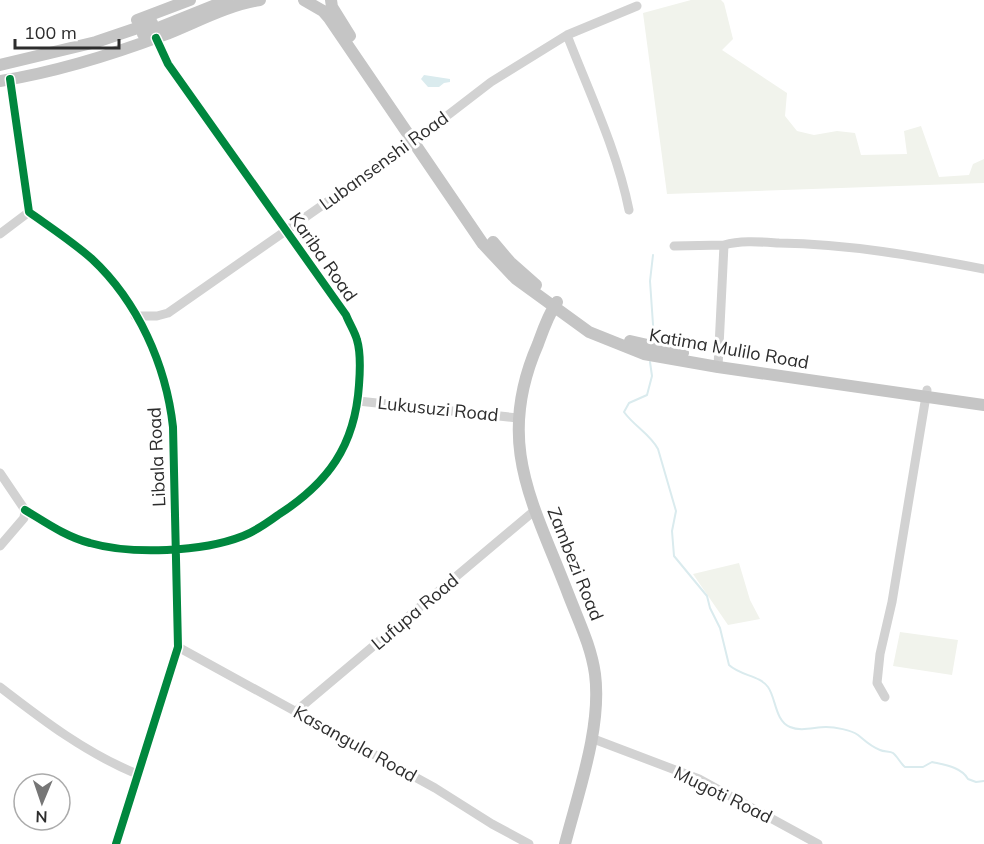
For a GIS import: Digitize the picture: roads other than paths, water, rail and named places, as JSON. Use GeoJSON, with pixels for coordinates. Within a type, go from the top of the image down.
{"type":"FeatureCollection","features":[{"type":"Feature","properties":{"kind":"main road"},"geometry":{"type":"LineString","coordinates":[[0,57],[57,45],[94,34],[190,0]]}},
{"type":"Feature","properties":{"kind":"main road"},"geometry":{"type":"LineString","coordinates":[[0,65],[96,42],[210,0]]}},
{"type":"Feature","properties":{"kind":"main road"},"geometry":{"type":"LineString","coordinates":[[3,78],[153,31],[228,0]]}},
{"type":"Feature","properties":{"kind":"main road"},"geometry":{"type":"LineString","coordinates":[[3,78],[100,57],[156,38],[241,4],[260,0]]}},
{"type":"Feature","properties":{"kind":"main road","name":"Katima Mulilo Road"},"geometry":{"type":"LineString","coordinates":[[304,0],[329,18],[416,140]]}},
{"type":"Feature","properties":{"kind":"main road","name":"Katima Mulilo Road"},"geometry":{"type":"LineString","coordinates":[[330,0],[337,15],[483,244],[516,279],[555,304],[589,332],[644,354],[926,394],[984,405]]}},
{"type":"Feature","properties":{"kind":"main road"},"geometry":{"type":"LineString","coordinates":[[337,0],[337,15]]}},
{"type":"Feature","properties":{"kind":"main road","name":"Zambezi Road"},"geometry":{"type":"LineString","coordinates":[[555,304],[526,375],[518,418],[522,468],[534,510],[582,627],[592,658],[596,693],[591,738],[566,844]]}},
{"type":"Feature","properties":{"kind":"main road","name":"Katima Mulilo Road"},"geometry":{"type":"LineString","coordinates":[[926,394],[984,398]]}},
{"type":"Feature","properties":{"kind":"street","name":"Lubansenshi Road"},"geometry":{"type":"LineString","coordinates":[[135,316],[157,316],[168,313],[416,140],[491,82],[567,35],[637,6]]}},
{"type":"Feature","properties":{"kind":"street"},"geometry":{"type":"LineString","coordinates":[[567,35],[602,125],[625,190],[629,210]]}},
{"type":"Feature","properties":{"kind":"street","name":"Kariba Road"},"geometry":{"type":"LineString","coordinates":[[25,510],[60,531],[91,543],[134,549],[206,546],[255,531],[301,500],[324,478],[339,458],[350,435],[358,400],[360,375],[358,340],[346,315],[168,64],[156,38]]}},
{"type":"Feature","properties":{"kind":"street"},"geometry":{"type":"LineString","coordinates":[[0,234],[29,213],[3,78]]}},
{"type":"Feature","properties":{"kind":"street","name":"Libala Road"},"geometry":{"type":"LineString","coordinates":[[29,213],[67,238],[110,278],[128,302],[135,316],[162,372],[170,401],[173,427],[178,647],[116,844]]}},
{"type":"Feature","properties":{"kind":"street"},"geometry":{"type":"LineString","coordinates":[[674,246],[763,242],[823,244],[894,252],[984,269]]}},
{"type":"Feature","properties":{"kind":"street"},"geometry":{"type":"LineString","coordinates":[[718,364],[724,245]]}},
{"type":"Feature","properties":{"kind":"street"},"geometry":{"type":"LineString","coordinates":[[885,697],[877,683],[880,654],[926,394]]}},
{"type":"Feature","properties":{"kind":"street","name":"Lukusuzi Road"},"geometry":{"type":"LineString","coordinates":[[358,400],[518,418]]}},
{"type":"Feature","properties":{"kind":"street"},"geometry":{"type":"LineString","coordinates":[[0,473],[25,510],[24,518],[0,546]]}},
{"type":"Feature","properties":{"kind":"street","name":"Lufupa Road"},"geometry":{"type":"LineString","coordinates":[[296,712],[534,510]]}},
{"type":"Feature","properties":{"kind":"street","name":"Kasangula Road"},"geometry":{"type":"LineString","coordinates":[[178,647],[435,788],[529,844]]}},
{"type":"Feature","properties":{"kind":"street"},"geometry":{"type":"LineString","coordinates":[[0,687],[64,736],[111,763],[137,774]]}},
{"type":"Feature","properties":{"kind":"street","name":"Mugoti Road"},"geometry":{"type":"LineString","coordinates":[[591,738],[699,779],[818,844]]}},
{"type":"Feature","properties":{"kind":"waterway"},"geometry":{"type":"LineString","coordinates":[[653,255],[650,281],[654,339]]}},
{"type":"Feature","properties":{"kind":"waterway"},"geometry":{"type":"LineString","coordinates":[[650,362],[652,376],[647,395],[629,403],[624,412],[658,449],[676,511],[672,531],[674,556],[707,596],[720,628],[729,665],[768,687],[781,720],[790,727],[803,729],[830,727],[847,730],[877,749],[893,753],[905,767],[923,767],[932,762],[957,769],[968,779],[976,782],[984,781]]}}]}
